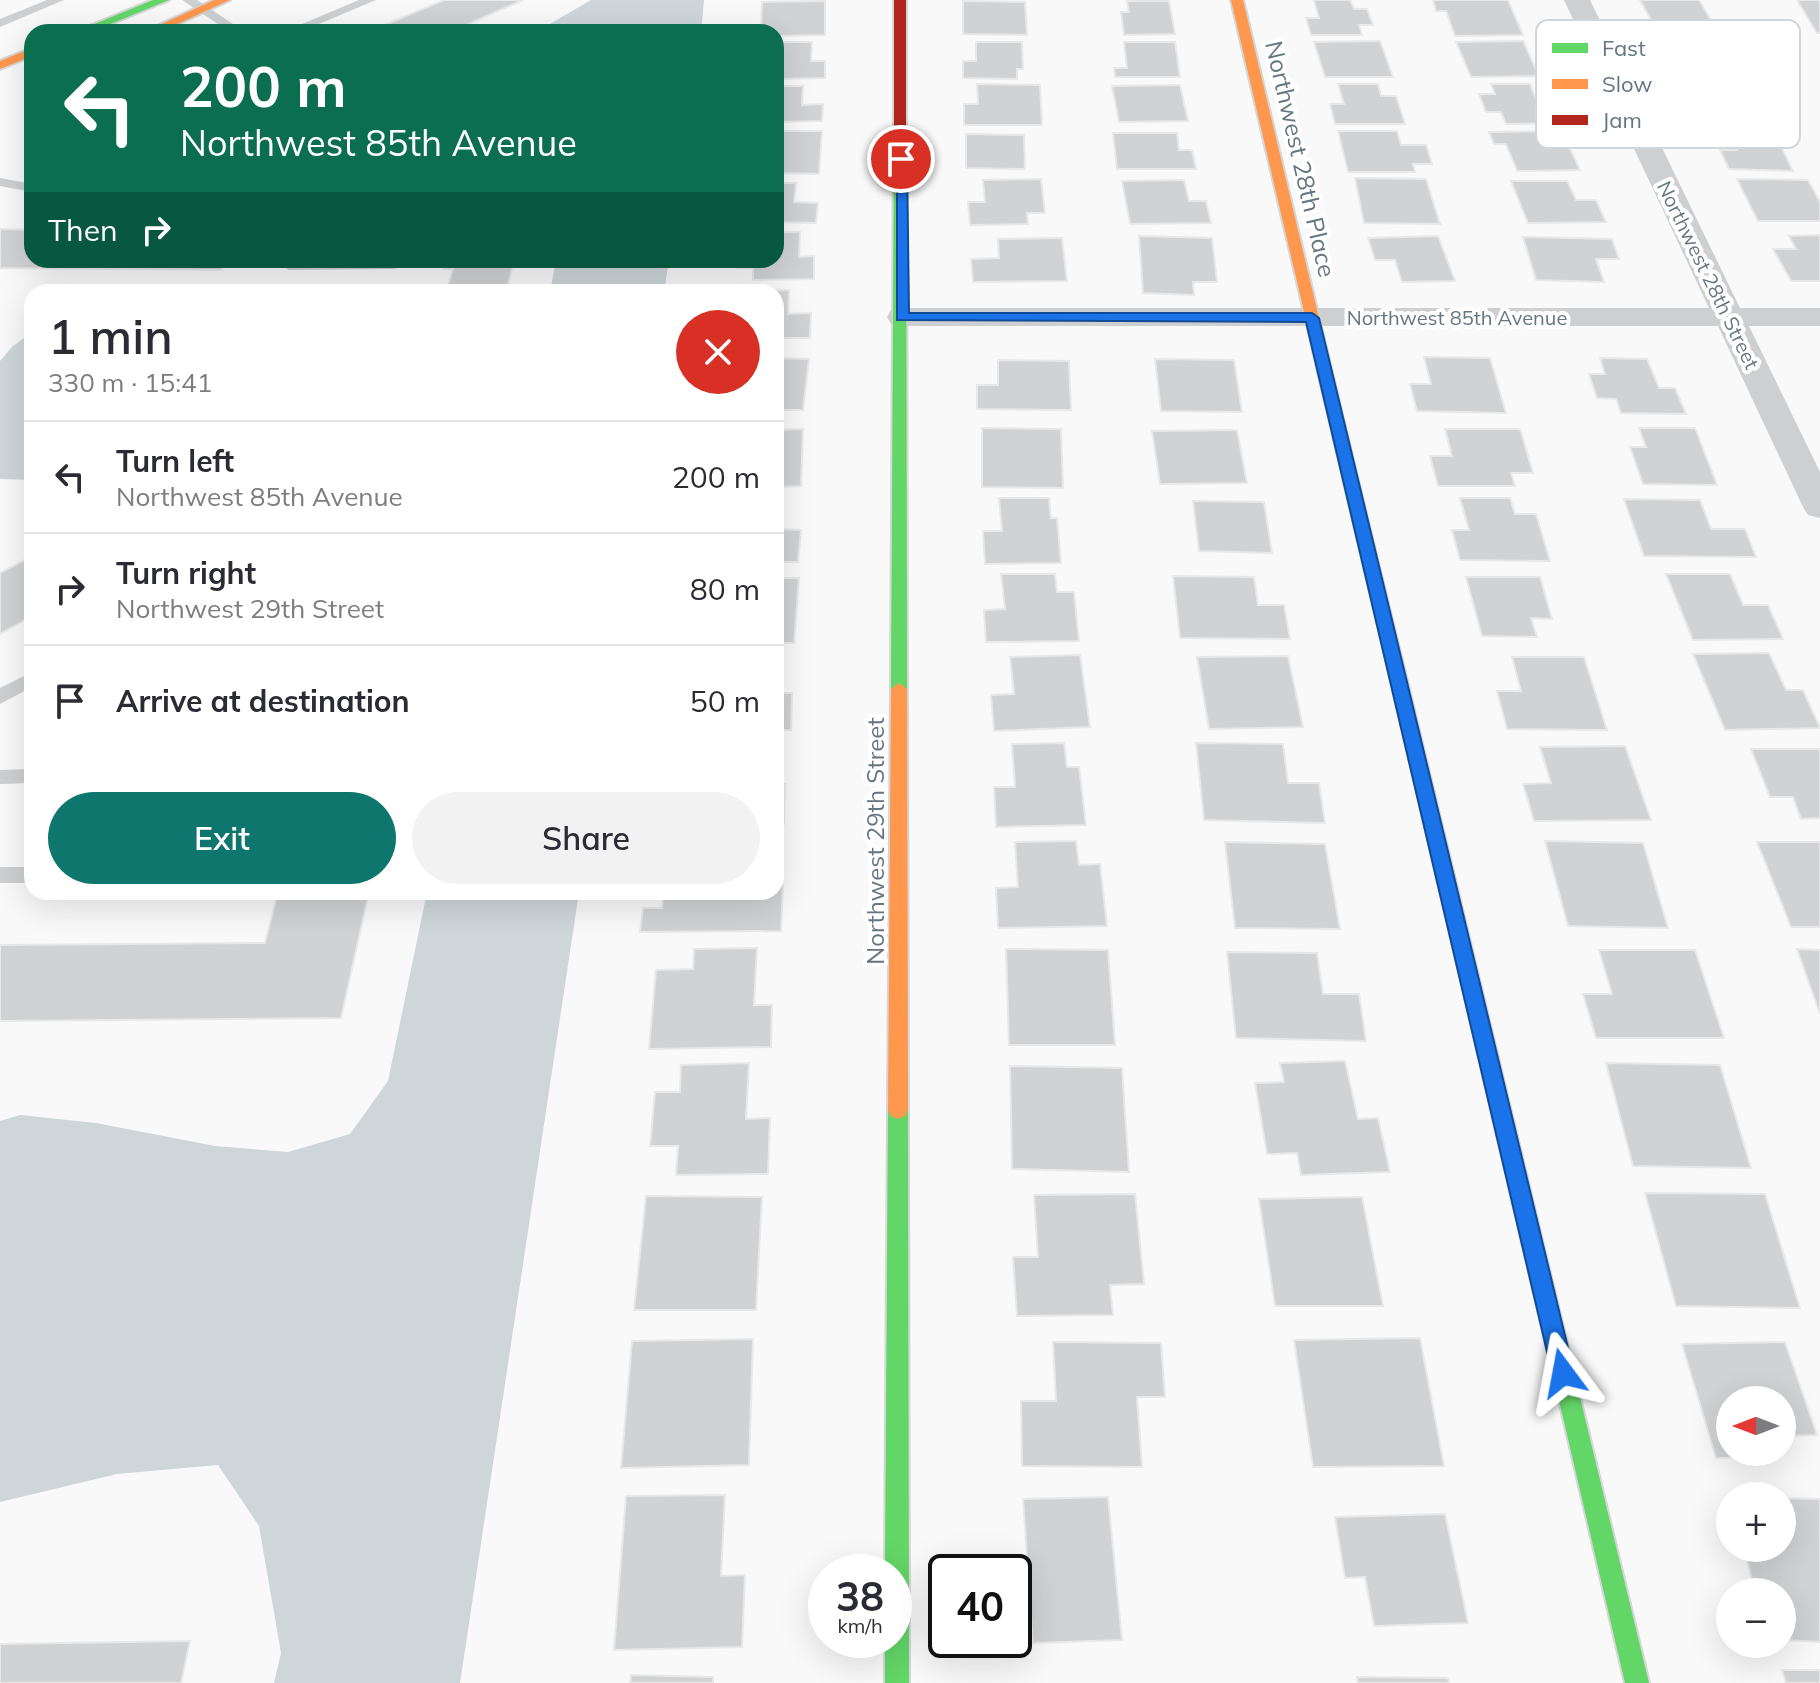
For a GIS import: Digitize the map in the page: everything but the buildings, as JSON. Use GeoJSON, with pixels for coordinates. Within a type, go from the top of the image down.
{"type":"FeatureCollection","features":[{"type":"Feature","properties":{"kind":"street"},"geometry":{"type":"LineString","coordinates":[[102,24],[163,0]]}},
{"type":"Feature","properties":{"kind":"street"},"geometry":{"type":"LineString","coordinates":[[170,24],[224,0]]}},
{"type":"Feature","properties":{"kind":"street","name":"Northwest 29th Street"},"geometry":{"type":"LineString","coordinates":[[897,1683],[902,317],[900,0]]}},
{"type":"Feature","properties":{"kind":"street","name":"Northwest 28th Place"},"geometry":{"type":"LineString","coordinates":[[1237,0],[1637,1683]]}},
{"type":"Feature","properties":{"kind":"street","name":"Northwest 28th Street"},"geometry":{"type":"LineString","coordinates":[[1577,0],[1587,20]]}},
{"type":"Feature","properties":{"kind":"street"},"geometry":{"type":"LineString","coordinates":[[0,65],[24,55]]}},
{"type":"Feature","properties":{"kind":"street","name":"Northwest 28th Street"},"geometry":{"type":"LineString","coordinates":[[1647,148],[1820,507]]}},
{"type":"Feature","properties":{"kind":"street","name":"Northwest 85th Avenue"},"geometry":{"type":"LineString","coordinates":[[902,317],[1820,317]]}},
{"type":"Feature","properties":{"kind":"lane"},"geometry":{"type":"LineString","coordinates":[[0,23],[58,0]]}},
{"type":"Feature","properties":{"kind":"lane"},"geometry":{"type":"LineString","coordinates":[[188,0],[227,24]]}},
{"type":"Feature","properties":{"kind":"lane"},"geometry":{"type":"LineString","coordinates":[[309,24],[370,0]]}},
{"type":"Feature","properties":{"kind":"lane"},"geometry":{"type":"LineString","coordinates":[[0,182],[24,186]]}},
{"type":"Feature","properties":{"kind":"lane"},"geometry":{"type":"LineString","coordinates":[[0,697],[24,684]]}},
{"type":"Feature","properties":{"kind":"lane"},"geometry":{"type":"LineString","coordinates":[[0,777],[24,776]]}},
{"type":"Feature","properties":{"kind":"lane"},"geometry":{"type":"LineString","coordinates":[[0,875],[24,875]]}},
{"type":"Feature","properties":{"kind":"shaded area"},"geometry":{"type":"Polygon","coordinates":[[[591,0],[704,0],[702,24],[550,24],[591,0]]]}},
{"type":"Feature","properties":{"kind":"shaded area"},"geometry":{"type":"Polygon","coordinates":[[[554,268],[668,268],[665,284],[552,284],[554,268]]]}},
{"type":"Feature","properties":{"kind":"shaded area"},"geometry":{"type":"Polygon","coordinates":[[[24,338],[24,480],[0,479],[0,361],[24,338]]]}},
{"type":"Feature","properties":{"kind":"shaded area"},"geometry":{"type":"Polygon","coordinates":[[[425,900],[578,900],[460,1683],[274,1683],[281,1653],[259,1526],[218,1465],[117,1474],[0,1502],[0,1121],[20,1115],[96,1123],[215,1146],[288,1152],[350,1134],[388,1081],[425,900]]]}},
{"type":"Feature","properties":{"kind":"traffic: fast"},"geometry":{"type":"LineString","coordinates":[[102,24],[163,0]]}},
{"type":"Feature","properties":{"kind":"traffic: fast"},"geometry":{"type":"LineString","coordinates":[[899,689],[900,139]]}},
{"type":"Feature","properties":{"kind":"traffic: fast"},"geometry":{"type":"LineString","coordinates":[[1405,706],[1637,1683]]}},
{"type":"Feature","properties":{"kind":"traffic: fast"},"geometry":{"type":"LineString","coordinates":[[897,1683],[898,1110]]}},
{"type":"Feature","properties":{"kind":"traffic: slow"},"geometry":{"type":"LineString","coordinates":[[168,24],[224,0]]}},
{"type":"Feature","properties":{"kind":"traffic: slow"},"geometry":{"type":"LineString","coordinates":[[1237,0],[1343,448]]}},
{"type":"Feature","properties":{"kind":"traffic: slow"},"geometry":{"type":"LineString","coordinates":[[0,65],[24,55]]}},
{"type":"Feature","properties":{"kind":"traffic: slow"},"geometry":{"type":"LineString","coordinates":[[898,1110],[899,689]]}},
{"type":"Feature","properties":{"kind":"traffic: jam"},"geometry":{"type":"LineString","coordinates":[[900,0],[900,139]]}},
{"type":"Feature","properties":{"kind":"traffic: jam"},"geometry":{"type":"LineString","coordinates":[[1343,448],[1405,706]]}},
{"type":"Feature","properties":{"kind":"route"},"geometry":{"type":"LineString","coordinates":[[901,159],[902,317],[1312,318],[1563,1373]]}}]}
